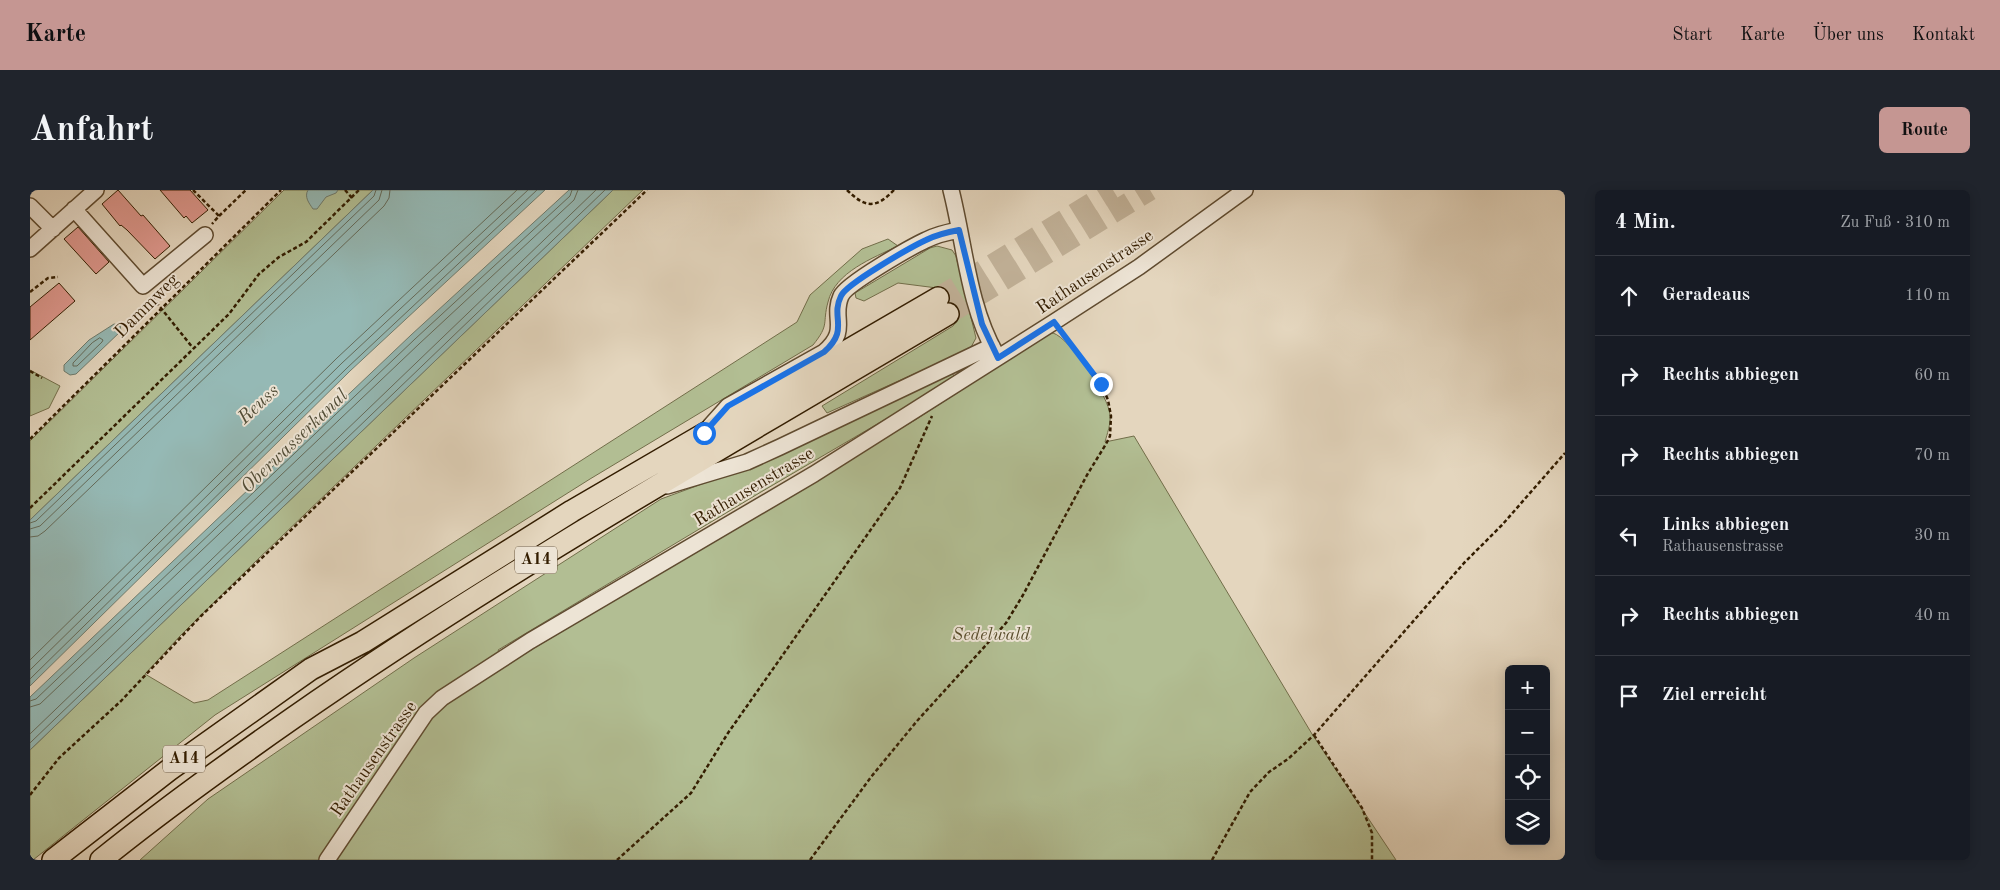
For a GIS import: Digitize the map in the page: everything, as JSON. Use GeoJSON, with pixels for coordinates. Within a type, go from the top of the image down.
{"type":"FeatureCollection","features":[{"type":"Feature","properties":{"kind":"highway","name":"A14"},"geometry":{"type":"LineString","coordinates":[[53,860],[169,770],[311,669],[363,642],[517,545],[704,433],[943,306],[649,492],[425,630],[235,759],[101,860]]}},
{"type":"Feature","properties":{"kind":"highway","name":"A14"},"geometry":{"type":"LineString","coordinates":[[70,860],[176,777],[336,665],[363,642]]}},
{"type":"Feature","properties":{"kind":"street"},"geometry":{"type":"LineString","coordinates":[[30,249],[96,190]]}},
{"type":"Feature","properties":{"kind":"street"},"geometry":{"type":"LineString","coordinates":[[649,492],[747,462],[995,352],[982,324],[951,190]]}},
{"type":"Feature","properties":{"kind":"street","name":"Rathausenstrasse"},"geometry":{"type":"LineString","coordinates":[[327,860],[426,713],[442,698],[530,641],[814,474],[941,394],[995,352],[1054,322],[1139,267],[1245,190]]}},
{"type":"Feature","properties":{"kind":"street"},"geometry":{"type":"LineString","coordinates":[[30,206],[53,229]]}},
{"type":"Feature","properties":{"kind":"street"},"geometry":{"type":"LineString","coordinates":[[74,210],[143,286],[205,235]]}},
{"type":"Feature","properties":{"kind":"street"},"geometry":{"type":"LineString","coordinates":[[704,433],[728,406],[824,352],[832,345],[839,328],[839,298],[849,285],[926,240],[959,230]]}},
{"type":"Feature","properties":{"kind":"path"},"geometry":{"type":"LineString","coordinates":[[194,190],[219,216]]}},
{"type":"Feature","properties":{"kind":"path"},"geometry":{"type":"LineString","coordinates":[[205,235],[205,230],[246,190]]}},
{"type":"Feature","properties":{"kind":"path","name":"Dammweg"},"geometry":{"type":"LineString","coordinates":[[30,439],[281,190]]}},
{"type":"Feature","properties":{"kind":"path"},"geometry":{"type":"LineString","coordinates":[[345,190],[352,198]]}},
{"type":"Feature","properties":{"kind":"path"},"geometry":{"type":"LineString","coordinates":[[30,508],[229,314],[259,274],[279,257],[306,242],[359,190]]}},
{"type":"Feature","properties":{"kind":"path"},"geometry":{"type":"LineString","coordinates":[[30,795],[59,758],[121,701],[201,616],[647,190]]}},
{"type":"Feature","properties":{"kind":"path"},"geometry":{"type":"LineString","coordinates":[[847,190],[855,198],[866,204],[878,204],[894,190]]}},
{"type":"Feature","properties":{"kind":"path"},"geometry":{"type":"LineString","coordinates":[[30,284],[31,290],[48,278],[58,278]]}},
{"type":"Feature","properties":{"kind":"path"},"geometry":{"type":"LineString","coordinates":[[162,309],[193,348]]}},
{"type":"Feature","properties":{"kind":"path"},"geometry":{"type":"LineString","coordinates":[[810,860],[871,777],[917,720],[1006,623],[1110,436],[1111,416],[1108,400],[1101,384],[1054,322]]}},
{"type":"Feature","properties":{"kind":"path"},"geometry":{"type":"LineString","coordinates":[[30,371],[42,378]]}},
{"type":"Feature","properties":{"kind":"path"},"geometry":{"type":"LineString","coordinates":[[617,860],[691,793],[728,733],[900,488],[941,394]]}},
{"type":"Feature","properties":{"kind":"path"},"geometry":{"type":"LineString","coordinates":[[1212,860],[1250,792],[1269,772],[1288,759],[1314,735],[1464,563],[1502,525],[1565,453]]}},
{"type":"Feature","properties":{"kind":"path"},"geometry":{"type":"LineString","coordinates":[[1314,735],[1362,808],[1372,834],[1372,860]]}},
{"type":"Feature","properties":{"kind":"green space"},"geometry":{"type":"Polygon","coordinates":[[[284,190],[373,190],[30,520],[30,441],[284,190]]]}},
{"type":"Feature","properties":{"kind":"green space"},"geometry":{"type":"Polygon","coordinates":[[[613,190],[643,190],[256,561],[180,636],[145,674],[194,703],[208,700],[797,322],[810,295],[862,249],[888,239],[898,246],[856,267],[838,282],[828,302],[824,328],[813,345],[590,479],[215,715],[33,860],[30,860],[30,750],[613,190]]]}},
{"type":"Feature","properties":{"kind":"green space"},"geometry":{"type":"Polygon","coordinates":[[[937,246],[952,250],[956,256],[976,338],[970,349],[827,413],[822,406],[955,323],[937,288],[898,283],[864,301],[856,298],[855,293],[930,248],[937,246]]]}},
{"type":"Feature","properties":{"kind":"green space","name":"Sedelwald"},"geometry":{"type":"Polygon","coordinates":[[[1053,333],[1069,345],[1078,356],[1103,395],[1110,415],[1109,429],[1105,442],[1134,436],[1312,734],[1396,860],[140,860],[208,799],[414,658],[661,499],[751,466],[951,372],[956,378],[761,492],[498,650],[506,665],[915,420],[1047,335],[1053,333]]]}},
{"type":"Feature","properties":{"kind":"green space"},"geometry":{"type":"Polygon","coordinates":[[[30,370],[60,386],[49,408],[30,416],[30,370]]]}},
{"type":"Feature","properties":{"kind":"water"},"geometry":{"type":"Polygon","coordinates":[[[308,190],[338,190],[336,193],[326,197],[317,209],[313,209],[307,198],[308,190]]]}},
{"type":"Feature","properties":{"kind":"water","name":"Reuss"},"geometry":{"type":"Polygon","coordinates":[[[373,190],[545,190],[350,371],[30,686],[30,520],[373,190]]]}},
{"type":"Feature","properties":{"kind":"water"},"geometry":{"type":"Polygon","coordinates":[[[569,190],[613,190],[30,750],[30,697],[411,335],[569,190]]]}},
{"type":"Feature","properties":{"kind":"water"},"geometry":{"type":"Polygon","coordinates":[[[114,324],[120,325],[121,331],[76,374],[70,375],[64,371],[64,365],[89,340],[114,324]]]}},
{"type":"Feature","properties":{"kind":"building"},"geometry":{"type":"Polygon","coordinates":[[[118,190],[170,246],[155,259],[127,230],[120,226],[102,204],[118,190]]]}},
{"type":"Feature","properties":{"kind":"building"},"geometry":{"type":"Polygon","coordinates":[[[160,190],[190,190],[208,210],[192,223],[186,216],[184,218],[160,190]]]}},
{"type":"Feature","properties":{"kind":"building"},"geometry":{"type":"Polygon","coordinates":[[[78,227],[109,262],[96,274],[64,239],[78,227]]]}},
{"type":"Feature","properties":{"kind":"building"},"geometry":{"type":"Polygon","coordinates":[[[59,283],[75,301],[30,340],[30,307],[59,283]]]}},
{"type":"Feature","properties":{"kind":"tunnel"},"geometry":{"type":"LineString","coordinates":[[938,298],[1113,190]]}},
{"type":"Feature","properties":{"kind":"tunnel"},"geometry":{"type":"LineString","coordinates":[[948,314],[1150,190]]}},
{"type":"Feature","properties":{"kind":"route"},"geometry":{"type":"LineString","coordinates":[[704,433],[728,406],[824,352],[832,345],[837,337],[839,328],[839,298],[849,285],[926,240],[959,230],[985,334],[998,358],[1054,322],[1101,384]]}},
{"type":"Feature","properties":{"kind":"water label","name":"Oberwasserkanal"},"geometry":{"type":"Point","coordinates":[295,442]}}]}
